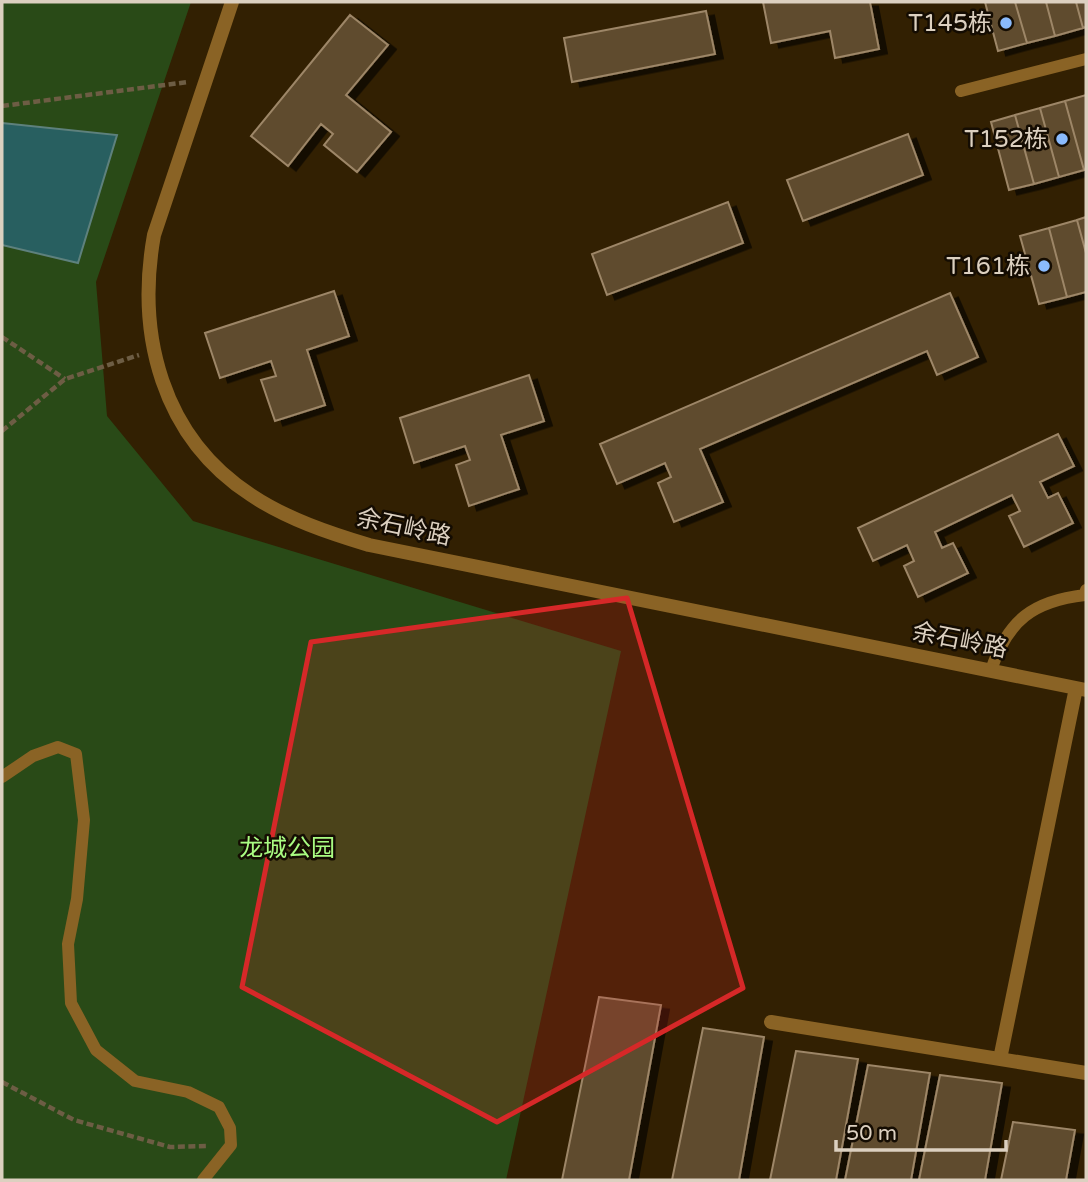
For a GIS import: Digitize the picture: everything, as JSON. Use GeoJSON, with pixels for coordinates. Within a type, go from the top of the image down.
{"type":"FeatureCollection","features":[{"type":"Feature","properties":{"kind":"street","name":"余石岭路"},"geometry":{"type":"LineString","coordinates":[[232,2],[154,235],[147,293],[153,350],[172,405],[205,456],[228,478],[252,496],[318,528],[369,545],[1081,689]]}},
{"type":"Feature","properties":{"kind":"street"},"geometry":{"type":"LineString","coordinates":[[1000,1059],[1081,689]]}},
{"type":"Feature","properties":{"kind":"street"},"geometry":{"type":"LineString","coordinates":[[771,1022],[1086,1073]]}},
{"type":"Feature","properties":{"kind":"lane"},"geometry":{"type":"LineString","coordinates":[[961,91],[1086,59]]}},
{"type":"Feature","properties":{"kind":"lane"},"geometry":{"type":"LineString","coordinates":[[991,670],[1000,645],[1014,624],[1035,607],[1059,598],[1085,595],[1086,590]]}},
{"type":"Feature","properties":{"kind":"lane"},"geometry":{"type":"LineString","coordinates":[[2,776],[33,756],[58,747],[76,754],[84,820],[77,899],[68,944],[71,1003],[96,1050],[135,1081],[188,1092],[219,1107],[230,1128],[231,1145],[203,1180]]}},
{"type":"Feature","properties":{"kind":"path"},"geometry":{"type":"LineString","coordinates":[[2,106],[206,80]]}},
{"type":"Feature","properties":{"kind":"path"},"geometry":{"type":"LineString","coordinates":[[2,337],[65,379]]}},
{"type":"Feature","properties":{"kind":"path"},"geometry":{"type":"LineString","coordinates":[[2,431],[65,379],[153,350]]}},
{"type":"Feature","properties":{"kind":"path"},"geometry":{"type":"LineString","coordinates":[[2,1082],[86,1124],[170,1147],[231,1145]]}},
{"type":"Feature","properties":{"kind":"highlighted area"},"geometry":{"type":"Polygon","coordinates":[[[627,598],[743,988],[497,1122],[242,987],[311,642],[627,598]]]}},
{"type":"Feature","properties":{"kind":"green space","name":"龙城公园"},"geometry":{"type":"Polygon","coordinates":[[[2,2],[191,2],[96,282],[107,416],[193,521],[621,651],[506,1180],[2,1180],[2,2]]]}},
{"type":"Feature","properties":{"kind":"water"},"geometry":{"type":"Polygon","coordinates":[[[2,123],[117,135],[78,263],[2,245],[2,123]]]}},
{"type":"Feature","properties":{"kind":"building"},"geometry":{"type":"Polygon","coordinates":[[[763,2],[870,2],[879,49],[835,58],[830,31],[771,43],[763,2]]]}},
{"type":"Feature","properties":{"kind":"building","name":"T145栋"},"geometry":{"type":"Polygon","coordinates":[[[985,2],[1015,2],[1027,43],[998,51],[985,2]]]}},
{"type":"Feature","properties":{"kind":"building"},"geometry":{"type":"Polygon","coordinates":[[[1015,2],[1046,2],[1055,36],[1027,43],[1015,2]]]}},
{"type":"Feature","properties":{"kind":"building"},"geometry":{"type":"Polygon","coordinates":[[[1046,2],[1076,2],[1083,28],[1055,36],[1046,2]]]}},
{"type":"Feature","properties":{"kind":"building"},"geometry":{"type":"Polygon","coordinates":[[[1076,2],[1086,2],[1086,27],[1083,28],[1076,2]]]}},
{"type":"Feature","properties":{"kind":"building"},"geometry":{"type":"Polygon","coordinates":[[[706,11],[715,54],[572,82],[564,38],[706,11]]]}},
{"type":"Feature","properties":{"kind":"building"},"geometry":{"type":"Polygon","coordinates":[[[350,15],[388,45],[346,95],[391,132],[357,172],[324,145],[333,134],[321,124],[288,166],[251,136],[350,15]]]}},
{"type":"Feature","properties":{"kind":"building"},"geometry":{"type":"Polygon","coordinates":[[[1086,95],[1086,169],[1084,170],[1065,101],[1086,95]]]}},
{"type":"Feature","properties":{"kind":"building","name":"T152栋"},"geometry":{"type":"Polygon","coordinates":[[[1065,101],[1084,170],[1059,177],[1040,108],[1065,101]]]}},
{"type":"Feature","properties":{"kind":"building"},"geometry":{"type":"Polygon","coordinates":[[[1040,108],[1059,177],[1034,184],[1015,115],[1040,108]]]}},
{"type":"Feature","properties":{"kind":"building"},"geometry":{"type":"Polygon","coordinates":[[[1015,115],[1034,184],[1009,190],[991,122],[1015,115]]]}},
{"type":"Feature","properties":{"kind":"building"},"geometry":{"type":"Polygon","coordinates":[[[908,134],[923,175],[803,221],[787,180],[908,134]]]}},
{"type":"Feature","properties":{"kind":"building"},"geometry":{"type":"Polygon","coordinates":[[[728,202],[743,243],[607,295],[592,254],[728,202]]]}},
{"type":"Feature","properties":{"kind":"building"},"geometry":{"type":"Polygon","coordinates":[[[1086,217],[1086,253],[1077,220],[1086,217]]]}},
{"type":"Feature","properties":{"kind":"building"},"geometry":{"type":"Polygon","coordinates":[[[1077,220],[1086,253],[1086,292],[1067,297],[1049,228],[1077,220]]]}},
{"type":"Feature","properties":{"kind":"building","name":"T161栋"},"geometry":{"type":"Polygon","coordinates":[[[1049,228],[1067,297],[1039,304],[1020,236],[1049,228]]]}},
{"type":"Feature","properties":{"kind":"building"},"geometry":{"type":"Polygon","coordinates":[[[334,291],[349,336],[307,350],[325,405],[275,421],[261,380],[276,376],[271,361],[220,378],[205,333],[334,291]]]}},
{"type":"Feature","properties":{"kind":"building"},"geometry":{"type":"Polygon","coordinates":[[[950,293],[978,357],[937,375],[927,351],[700,449],[723,502],[674,522],[658,483],[671,477],[665,463],[617,484],[600,444],[950,293]]]}},
{"type":"Feature","properties":{"kind":"building"},"geometry":{"type":"Polygon","coordinates":[[[529,375],[544,421],[501,435],[519,489],[469,506],[456,465],[470,460],[465,446],[414,463],[400,418],[529,375]]]}},
{"type":"Feature","properties":{"kind":"building"},"geometry":{"type":"Polygon","coordinates":[[[1058,434],[1074,466],[1040,482],[1048,498],[1058,493],[1073,523],[1024,547],[1009,516],[1020,511],[1012,495],[935,532],[942,548],[953,543],[968,573],[918,597],[904,566],[914,561],[907,545],[873,561],[858,528],[1058,434]]]}},
{"type":"Feature","properties":{"kind":"building"},"geometry":{"type":"Polygon","coordinates":[[[599,997],[661,1005],[629,1180],[562,1180],[599,997]]]}},
{"type":"Feature","properties":{"kind":"building"},"geometry":{"type":"Polygon","coordinates":[[[703,1028],[764,1037],[739,1180],[672,1180],[703,1028]]]}},
{"type":"Feature","properties":{"kind":"building"},"geometry":{"type":"Polygon","coordinates":[[[796,1051],[858,1059],[836,1180],[770,1180],[796,1051]]]}},
{"type":"Feature","properties":{"kind":"building"},"geometry":{"type":"Polygon","coordinates":[[[868,1065],[930,1073],[911,1180],[845,1180],[868,1065]]]}},
{"type":"Feature","properties":{"kind":"building"},"geometry":{"type":"Polygon","coordinates":[[[940,1075],[1002,1083],[985,1180],[919,1180],[940,1075]]]}},
{"type":"Feature","properties":{"kind":"building"},"geometry":{"type":"Polygon","coordinates":[[[1013,1122],[1075,1130],[1066,1180],[1001,1180],[1013,1122]]]}},
{"type":"Feature","properties":{"kind":"place","name":"T145栋"},"geometry":{"type":"Point","coordinates":[1006,23]}},
{"type":"Feature","properties":{"kind":"place","name":"T152栋"},"geometry":{"type":"Point","coordinates":[1062,139]}},
{"type":"Feature","properties":{"kind":"place","name":"T161栋"},"geometry":{"type":"Point","coordinates":[1044,266]}}]}
